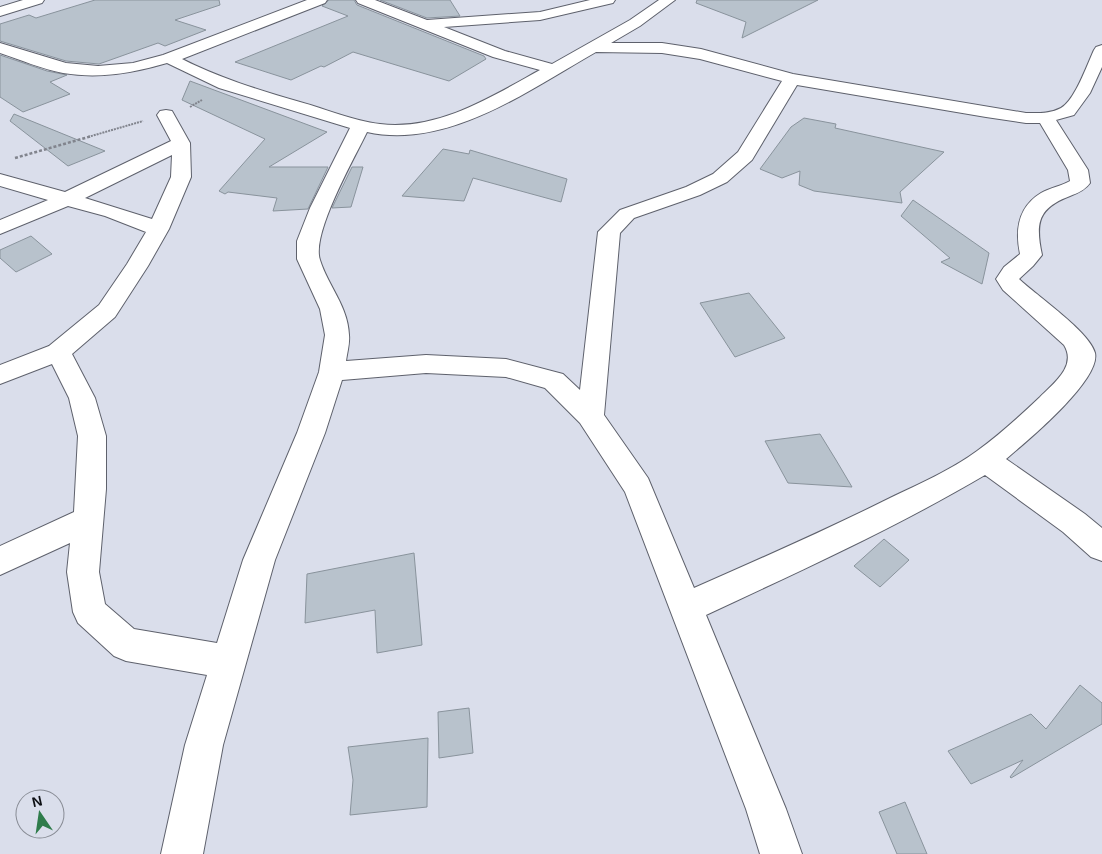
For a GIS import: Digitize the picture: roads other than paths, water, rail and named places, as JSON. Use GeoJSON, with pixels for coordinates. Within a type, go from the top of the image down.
{"type":"FeatureCollection","features":[{"type":"Feature","properties":{"kind":"street"},"geometry":{"type":"LineString","coordinates":[[0,12],[38,0]]}},
{"type":"Feature","properties":{"kind":"street"},"geometry":{"type":"LineString","coordinates":[[0,48],[64,68],[98,71],[134,68],[169,58],[320,0]]}},
{"type":"Feature","properties":{"kind":"street"},"geometry":{"type":"LineString","coordinates":[[364,0],[499,54],[553,69]]}},
{"type":"Feature","properties":{"kind":"street"},"geometry":{"type":"LineString","coordinates":[[424,23],[540,16],[608,0]]}},
{"type":"Feature","properties":{"kind":"street"},"geometry":{"type":"LineString","coordinates":[[169,58],[188,69],[220,82],[361,125],[390,130],[430,125],[461,118],[487,108],[635,23],[668,0]]}},
{"type":"Feature","properties":{"kind":"street"},"geometry":{"type":"LineString","coordinates":[[591,47],[662,48],[701,54],[792,78],[986,112],[1046,118],[1068,111],[1082,93],[1102,50]]}},
{"type":"Feature","properties":{"kind":"street"},"geometry":{"type":"LineString","coordinates":[[590,416],[609,232],[626,214],[692,191],[720,178],[745,156],[792,78]]}},
{"type":"Feature","properties":{"kind":"street"},"geometry":{"type":"LineString","coordinates":[[0,375],[58,352],[107,311],[137,266],[158,229],[181,177],[181,143],[166,116]]}},
{"type":"Feature","properties":{"kind":"street"},"geometry":{"type":"LineString","coordinates":[[686,608],[836,540],[938,488],[986,460],[1032,421],[1063,390],[1081,366],[1082,353],[1073,339],[1011,286],[1007,279],[1010,273],[1026,263],[1032,255],[1028,228],[1031,214],[1037,205],[1050,197],[1068,191],[1080,183],[1078,170],[1064,144],[1046,118]]}},
{"type":"Feature","properties":{"kind":"street"},"geometry":{"type":"LineString","coordinates":[[182,854],[204,745],[259,560],[311,432],[332,372],[337,335],[332,309],[308,259],[308,241],[320,208],[361,125]]}},
{"type":"Feature","properties":{"kind":"street"},"geometry":{"type":"LineString","coordinates":[[0,228],[181,143]]}},
{"type":"Feature","properties":{"kind":"street"},"geometry":{"type":"LineString","coordinates":[[0,180],[67,198],[158,229]]}},
{"type":"Feature","properties":{"kind":"street"},"geometry":{"type":"LineString","coordinates":[[58,352],[82,398],[92,436],[88,520],[83,572],[90,612],[126,644],[229,662]]}},
{"type":"Feature","properties":{"kind":"street"},"geometry":{"type":"LineString","coordinates":[[332,372],[426,364],[506,368],[554,381],[590,416],[638,487],[766,809],[781,854]]}},
{"type":"Feature","properties":{"kind":"street"},"geometry":{"type":"LineString","coordinates":[[986,460],[1074,523],[1102,547]]}},
{"type":"Feature","properties":{"kind":"street"},"geometry":{"type":"LineString","coordinates":[[0,561],[88,520]]}}]}
